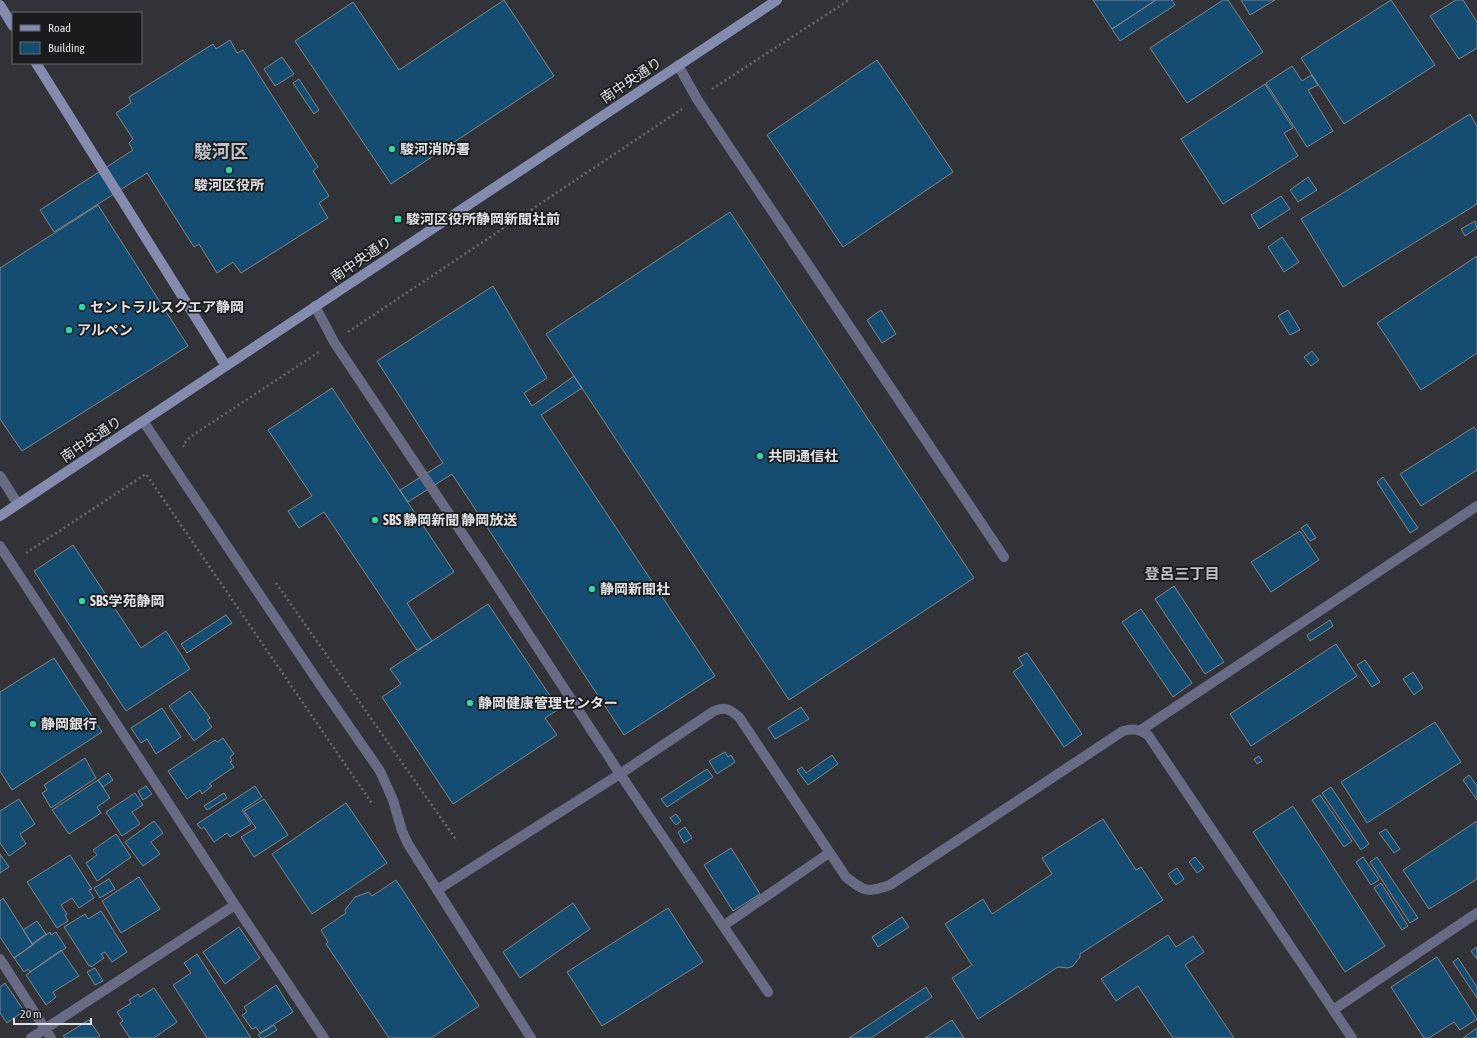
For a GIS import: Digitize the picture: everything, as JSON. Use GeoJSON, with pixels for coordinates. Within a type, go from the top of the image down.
{"type":"FeatureCollection","features":[{"type":"Feature","properties":{"kind":"street","name":"南中央通り"},"geometry":{"type":"LineString","coordinates":[[0,516],[777,0]]}},
{"type":"Feature","properties":{"kind":"street"},"geometry":{"type":"LineString","coordinates":[[0,5],[12,24]]}},
{"type":"Feature","properties":{"kind":"street"},"geometry":{"type":"LineString","coordinates":[[37,64],[226,366]]}},
{"type":"Feature","properties":{"kind":"street"},"geometry":{"type":"LineString","coordinates":[[678,65],[697,99],[1004,557]]}},
{"type":"Feature","properties":{"kind":"street"},"geometry":{"type":"LineString","coordinates":[[315,306],[334,342],[488,572],[620,774],[768,992]]}},
{"type":"Feature","properties":{"kind":"street"},"geometry":{"type":"LineString","coordinates":[[143,421],[316,680],[380,771],[393,800],[408,844],[531,1038]]}},
{"type":"Feature","properties":{"kind":"street"},"geometry":{"type":"LineString","coordinates":[[0,476],[18,504]]}},
{"type":"Feature","properties":{"kind":"street"},"geometry":{"type":"LineString","coordinates":[[1140,730],[1477,506]]}},
{"type":"Feature","properties":{"kind":"street"},"geometry":{"type":"LineString","coordinates":[[0,546],[324,1038]]}},
{"type":"Feature","properties":{"kind":"street"},"geometry":{"type":"LineString","coordinates":[[437,890],[620,774],[714,711],[721,708],[730,710],[738,717],[846,877],[860,888],[873,891],[890,885],[1123,731],[1133,728],[1148,735],[1352,1038]]}},
{"type":"Feature","properties":{"kind":"street"},"geometry":{"type":"LineString","coordinates":[[723,926],[829,853]]}},
{"type":"Feature","properties":{"kind":"street"},"geometry":{"type":"LineString","coordinates":[[31,1038],[235,905]]}},
{"type":"Feature","properties":{"kind":"street"},"geometry":{"type":"LineString","coordinates":[[1333,1010],[1477,913]]}},
{"type":"Feature","properties":{"kind":"street"},"geometry":{"type":"LineString","coordinates":[[0,959],[51,1038]]}},
{"type":"Feature","properties":{"kind":"path"},"geometry":{"type":"LineString","coordinates":[[185,453],[183,445],[190,438],[697,99],[849,0]]}},
{"type":"Feature","properties":{"kind":"path"},"geometry":{"type":"LineString","coordinates":[[11,563],[146,474],[373,806]]}},
{"type":"Feature","properties":{"kind":"path"},"geometry":{"type":"LineString","coordinates":[[276,582],[457,842]]}},
{"type":"Feature","properties":{"kind":"building"},"geometry":{"type":"Polygon","coordinates":[[[504,0],[554,76],[391,184],[295,41],[353,2],[399,70],[504,0]]]}},
{"type":"Feature","properties":{"kind":"building"},"geometry":{"type":"Polygon","coordinates":[[[1093,0],[1156,0],[1112,29],[1093,0]]]}},
{"type":"Feature","properties":{"kind":"building"},"geometry":{"type":"Polygon","coordinates":[[[1156,0],[1172,0],[1175,5],[1120,41],[1112,29],[1156,0]]]}},
{"type":"Feature","properties":{"kind":"building"},"geometry":{"type":"Polygon","coordinates":[[[1223,0],[1228,0],[1263,52],[1187,103],[1150,48],[1223,0]]]}},
{"type":"Feature","properties":{"kind":"building"},"geometry":{"type":"Polygon","coordinates":[[[1241,0],[1275,0],[1250,15],[1241,0]]]}},
{"type":"Feature","properties":{"kind":"building"},"geometry":{"type":"Polygon","coordinates":[[[1391,0],[1435,65],[1344,124],[1301,58],[1391,0]]]}},
{"type":"Feature","properties":{"kind":"building"},"geometry":{"type":"Polygon","coordinates":[[[1456,0],[1463,0],[1477,22],[1477,48],[1459,59],[1430,16],[1456,0]]]}},
{"type":"Feature","properties":{"kind":"building","name":"駿河区役所"},"geometry":{"type":"Polygon","coordinates":[[[230,40],[237,53],[243,50],[318,167],[313,171],[329,196],[319,203],[328,218],[241,273],[233,262],[217,273],[199,244],[194,247],[147,173],[54,232],[40,210],[133,150],[129,143],[133,139],[116,113],[131,103],[129,97],[213,44],[216,49],[230,40]]]}},
{"type":"Feature","properties":{"kind":"building"},"geometry":{"type":"Polygon","coordinates":[[[282,57],[294,74],[275,86],[264,69],[282,57]]]}},
{"type":"Feature","properties":{"kind":"building"},"geometry":{"type":"Polygon","coordinates":[[[877,60],[953,172],[843,247],[767,135],[877,60]]]}},
{"type":"Feature","properties":{"kind":"building"},"geometry":{"type":"Polygon","coordinates":[[[1292,66],[1302,81],[1311,75],[1318,85],[1308,90],[1333,131],[1307,147],[1266,83],[1292,66]]]}},
{"type":"Feature","properties":{"kind":"building"},"geometry":{"type":"Polygon","coordinates":[[[299,79],[319,110],[314,114],[293,83],[299,79]]]}},
{"type":"Feature","properties":{"kind":"building"},"geometry":{"type":"Polygon","coordinates":[[[1265,84],[1293,128],[1284,133],[1298,156],[1223,204],[1181,139],[1265,84]]]}},
{"type":"Feature","properties":{"kind":"building"},"geometry":{"type":"Polygon","coordinates":[[[1470,114],[1477,126],[1477,204],[1343,287],[1301,219],[1470,114]]]}},
{"type":"Feature","properties":{"kind":"building"},"geometry":{"type":"Polygon","coordinates":[[[1308,177],[1317,190],[1298,202],[1290,190],[1308,177]]]}},
{"type":"Feature","properties":{"kind":"building"},"geometry":{"type":"Polygon","coordinates":[[[1281,196],[1290,209],[1259,229],[1251,215],[1281,196]]]}},
{"type":"Feature","properties":{"kind":"building","name":"セントラルスクエア静岡"},"geometry":{"type":"Polygon","coordinates":[[[98,205],[188,346],[22,451],[0,419],[0,268],[98,205]]]}},
{"type":"Feature","properties":{"kind":"building","name":"共同通信社"},"geometry":{"type":"Polygon","coordinates":[[[730,212],[974,578],[789,700],[546,334],[730,212]]]}},
{"type":"Feature","properties":{"kind":"building"},"geometry":{"type":"Polygon","coordinates":[[[1475,221],[1477,228],[1465,236],[1461,229],[1475,221]]]}},
{"type":"Feature","properties":{"kind":"building"},"geometry":{"type":"Polygon","coordinates":[[[1282,237],[1299,262],[1284,272],[1268,247],[1282,237]]]}},
{"type":"Feature","properties":{"kind":"building"},"geometry":{"type":"Polygon","coordinates":[[[1477,256],[1477,353],[1421,390],[1377,323],[1477,256]]]}},
{"type":"Feature","properties":{"kind":"building","name":"静岡新聞社"},"geometry":{"type":"Polygon","coordinates":[[[493,286],[547,378],[524,393],[532,406],[574,376],[582,388],[541,415],[715,676],[624,735],[452,474],[408,502],[400,490],[443,463],[377,361],[493,286]]]}},
{"type":"Feature","properties":{"kind":"building"},"geometry":{"type":"Polygon","coordinates":[[[881,310],[896,334],[882,343],[867,320],[881,310]]]}},
{"type":"Feature","properties":{"kind":"building"},"geometry":{"type":"Polygon","coordinates":[[[1288,310],[1300,330],[1290,335],[1278,316],[1288,310]]]}},
{"type":"Feature","properties":{"kind":"building"},"geometry":{"type":"Polygon","coordinates":[[[1312,351],[1319,360],[1311,366],[1304,357],[1312,351]]]}},
{"type":"Feature","properties":{"kind":"building","name":"SBS 静岡新聞 静岡放送"},"geometry":{"type":"Polygon","coordinates":[[[332,388],[454,572],[407,603],[432,641],[417,650],[324,512],[299,528],[288,511],[312,496],[268,430],[332,388]]]}},
{"type":"Feature","properties":{"kind":"building"},"geometry":{"type":"Polygon","coordinates":[[[1474,427],[1477,431],[1477,470],[1421,506],[1400,474],[1474,427]]]}},
{"type":"Feature","properties":{"kind":"building"},"geometry":{"type":"Polygon","coordinates":[[[1383,477],[1418,528],[1410,533],[1377,482],[1383,477]]]}},
{"type":"Feature","properties":{"kind":"building"},"geometry":{"type":"Polygon","coordinates":[[[1307,524],[1316,538],[1310,541],[1301,528],[1307,524]]]}},
{"type":"Feature","properties":{"kind":"building"},"geometry":{"type":"Polygon","coordinates":[[[1300,531],[1319,560],[1271,592],[1251,562],[1300,531]]]}},
{"type":"Feature","properties":{"kind":"building","name":"SBS学苑静岡"},"geometry":{"type":"Polygon","coordinates":[[[73,545],[141,648],[166,631],[190,669],[126,711],[34,571],[73,545]]]}},
{"type":"Feature","properties":{"kind":"building"},"geometry":{"type":"Polygon","coordinates":[[[1174,586],[1224,662],[1205,674],[1155,599],[1174,586]]]}},
{"type":"Feature","properties":{"kind":"building","name":"静岡健康管理センター"},"geometry":{"type":"Polygon","coordinates":[[[488,604],[559,709],[545,718],[557,735],[453,804],[382,697],[401,684],[390,669],[488,604]]]}},
{"type":"Feature","properties":{"kind":"building"},"geometry":{"type":"Polygon","coordinates":[[[1141,609],[1192,683],[1173,697],[1122,622],[1141,609]]]}},
{"type":"Feature","properties":{"kind":"building"},"geometry":{"type":"Polygon","coordinates":[[[226,615],[232,623],[187,653],[181,644],[226,615]]]}},
{"type":"Feature","properties":{"kind":"building"},"geometry":{"type":"Polygon","coordinates":[[[1330,620],[1333,626],[1310,641],[1307,635],[1330,620]]]}},
{"type":"Feature","properties":{"kind":"building"},"geometry":{"type":"Polygon","coordinates":[[[1336,644],[1357,676],[1251,746],[1230,714],[1336,644]]]}},
{"type":"Feature","properties":{"kind":"building"},"geometry":{"type":"Polygon","coordinates":[[[1027,653],[1082,734],[1064,747],[1013,672],[1023,665],[1018,658],[1027,653]]]}},
{"type":"Feature","properties":{"kind":"building"},"geometry":{"type":"Polygon","coordinates":[[[54,658],[102,732],[12,790],[0,771],[0,692],[54,658]]]}},
{"type":"Feature","properties":{"kind":"building"},"geometry":{"type":"Polygon","coordinates":[[[1365,660],[1380,682],[1372,687],[1357,665],[1365,660]]]}},
{"type":"Feature","properties":{"kind":"building"},"geometry":{"type":"Polygon","coordinates":[[[1413,672],[1423,688],[1414,695],[1403,679],[1413,672]]]}},
{"type":"Feature","properties":{"kind":"building"},"geometry":{"type":"Polygon","coordinates":[[[190,691],[210,718],[207,720],[212,727],[194,741],[169,706],[190,691]]]}},
{"type":"Feature","properties":{"kind":"building"},"geometry":{"type":"Polygon","coordinates":[[[801,707],[809,719],[775,739],[768,728],[801,707]]]}},
{"type":"Feature","properties":{"kind":"building"},"geometry":{"type":"Polygon","coordinates":[[[162,708],[181,737],[156,754],[147,739],[141,743],[131,728],[162,708]]]}},
{"type":"Feature","properties":{"kind":"building"},"geometry":{"type":"Polygon","coordinates":[[[1435,722],[1461,762],[1367,823],[1341,782],[1435,722]]]}},
{"type":"Feature","properties":{"kind":"building"},"geometry":{"type":"Polygon","coordinates":[[[223,738],[234,754],[230,757],[232,761],[230,762],[234,767],[209,784],[212,786],[202,794],[200,790],[187,799],[168,771],[215,740],[217,742],[223,738]]]}},
{"type":"Feature","properties":{"kind":"building"},"geometry":{"type":"Polygon","coordinates":[[[725,752],[728,757],[731,755],[735,762],[717,774],[709,761],[725,752]]]}},
{"type":"Feature","properties":{"kind":"building"},"geometry":{"type":"Polygon","coordinates":[[[832,755],[838,764],[808,785],[797,770],[802,767],[806,773],[832,755]]]}},
{"type":"Feature","properties":{"kind":"building"},"geometry":{"type":"Polygon","coordinates":[[[1259,756],[1262,761],[1257,764],[1254,759],[1259,756]]]}},
{"type":"Feature","properties":{"kind":"building"},"geometry":{"type":"Polygon","coordinates":[[[85,758],[96,778],[51,808],[42,793],[47,790],[44,785],[85,758]]]}},
{"type":"Feature","properties":{"kind":"building"},"geometry":{"type":"Polygon","coordinates":[[[707,769],[713,777],[667,807],[661,799],[707,769]]]}},
{"type":"Feature","properties":{"kind":"building"},"geometry":{"type":"Polygon","coordinates":[[[108,773],[113,780],[103,787],[98,780],[108,773]]]}},
{"type":"Feature","properties":{"kind":"building"},"geometry":{"type":"Polygon","coordinates":[[[1469,775],[1477,786],[1477,800],[1463,780],[1469,775]]]}},
{"type":"Feature","properties":{"kind":"building"},"geometry":{"type":"Polygon","coordinates":[[[98,780],[110,798],[97,807],[101,813],[69,834],[52,810],[98,780]]]}},
{"type":"Feature","properties":{"kind":"building"},"geometry":{"type":"Polygon","coordinates":[[[146,786],[152,794],[143,800],[138,791],[146,786]]]}},
{"type":"Feature","properties":{"kind":"building"},"geometry":{"type":"Polygon","coordinates":[[[255,786],[262,797],[242,810],[251,824],[230,837],[227,833],[214,842],[204,827],[201,829],[197,824],[255,786]]]}},
{"type":"Feature","properties":{"kind":"building"},"geometry":{"type":"Polygon","coordinates":[[[1331,787],[1369,844],[1361,850],[1322,793],[1331,787]]]}},
{"type":"Feature","properties":{"kind":"building"},"geometry":{"type":"Polygon","coordinates":[[[135,793],[143,805],[132,812],[140,824],[122,836],[106,812],[135,793]]]}},
{"type":"Feature","properties":{"kind":"building"},"geometry":{"type":"Polygon","coordinates":[[[224,793],[227,798],[207,810],[204,806],[224,793]]]}},
{"type":"Feature","properties":{"kind":"building"},"geometry":{"type":"Polygon","coordinates":[[[1320,795],[1352,841],[1344,847],[1312,800],[1320,795]]]}},
{"type":"Feature","properties":{"kind":"building"},"geometry":{"type":"Polygon","coordinates":[[[19,799],[35,824],[20,834],[26,844],[9,856],[0,843],[0,811],[19,799]]]}},
{"type":"Feature","properties":{"kind":"building"},"geometry":{"type":"Polygon","coordinates":[[[264,799],[288,835],[254,857],[241,837],[256,828],[244,811],[264,799]]]}},
{"type":"Feature","properties":{"kind":"building"},"geometry":{"type":"Polygon","coordinates":[[[346,803],[387,863],[312,914],[272,854],[346,803]]]}},
{"type":"Feature","properties":{"kind":"building"},"geometry":{"type":"Polygon","coordinates":[[[1293,806],[1385,946],[1345,972],[1253,832],[1293,806]]]}},
{"type":"Feature","properties":{"kind":"building"},"geometry":{"type":"Polygon","coordinates":[[[676,814],[681,821],[676,825],[670,818],[676,814]]]}},
{"type":"Feature","properties":{"kind":"building"},"geometry":{"type":"Polygon","coordinates":[[[1103,819],[1136,870],[1141,867],[1163,900],[1080,954],[1080,957],[1073,966],[1068,968],[1058,967],[978,1019],[952,978],[972,965],[945,924],[983,899],[992,914],[1052,874],[1042,858],[1103,819]]]}},
{"type":"Feature","properties":{"kind":"building"},"geometry":{"type":"Polygon","coordinates":[[[154,821],[163,833],[151,842],[160,854],[143,866],[125,842],[154,821]]]}},
{"type":"Feature","properties":{"kind":"building"},"geometry":{"type":"Polygon","coordinates":[[[1477,821],[1477,879],[1429,909],[1403,870],[1477,821]]]}},
{"type":"Feature","properties":{"kind":"building"},"geometry":{"type":"Polygon","coordinates":[[[685,827],[692,838],[684,843],[678,832],[685,827]]]}},
{"type":"Feature","properties":{"kind":"building"},"geometry":{"type":"Polygon","coordinates":[[[1386,829],[1400,849],[1394,853],[1379,833],[1386,829]]]}},
{"type":"Feature","properties":{"kind":"building"},"geometry":{"type":"Polygon","coordinates":[[[116,834],[131,857],[97,881],[86,863],[97,855],[93,850],[116,834]]]}},
{"type":"Feature","properties":{"kind":"building"},"geometry":{"type":"Polygon","coordinates":[[[731,848],[760,894],[733,911],[704,865],[731,848]]]}},
{"type":"Feature","properties":{"kind":"building"},"geometry":{"type":"Polygon","coordinates":[[[0,854],[9,867],[0,873],[0,854]]]}},
{"type":"Feature","properties":{"kind":"building"},"geometry":{"type":"Polygon","coordinates":[[[70,855],[92,889],[89,890],[94,898],[79,908],[72,898],[61,905],[67,914],[65,915],[68,921],[57,928],[27,882],[70,855]]]}},
{"type":"Feature","properties":{"kind":"building"},"geometry":{"type":"Polygon","coordinates":[[[1195,857],[1204,868],[1197,873],[1189,862],[1195,857]]]}},
{"type":"Feature","properties":{"kind":"building"},"geometry":{"type":"Polygon","coordinates":[[[1363,857],[1379,880],[1371,885],[1356,862],[1363,857]]]}},
{"type":"Feature","properties":{"kind":"building"},"geometry":{"type":"Polygon","coordinates":[[[1377,857],[1418,918],[1410,923],[1370,862],[1377,857]]]}},
{"type":"Feature","properties":{"kind":"building"},"geometry":{"type":"Polygon","coordinates":[[[1177,868],[1184,879],[1176,885],[1168,874],[1177,868]]]}},
{"type":"Feature","properties":{"kind":"building"},"geometry":{"type":"Polygon","coordinates":[[[139,877],[160,909],[121,933],[102,901],[139,877]]]}},
{"type":"Feature","properties":{"kind":"building"},"geometry":{"type":"Polygon","coordinates":[[[109,879],[115,889],[100,898],[94,888],[109,879]]]}},
{"type":"Feature","properties":{"kind":"building"},"geometry":{"type":"Polygon","coordinates":[[[396,880],[479,1006],[431,1038],[389,1038],[326,944],[328,942],[321,930],[346,913],[345,910],[355,897],[369,892],[372,896],[396,880]]]}},
{"type":"Feature","properties":{"kind":"building"},"geometry":{"type":"Polygon","coordinates":[[[1381,883],[1408,926],[1402,930],[1374,888],[1381,883]]]}},
{"type":"Feature","properties":{"kind":"building"},"geometry":{"type":"Polygon","coordinates":[[[3,898],[33,945],[14,958],[0,937],[0,901],[3,898]]]}},
{"type":"Feature","properties":{"kind":"building"},"geometry":{"type":"Polygon","coordinates":[[[573,903],[590,929],[520,978],[503,952],[573,903]]]}},
{"type":"Feature","properties":{"kind":"building"},"geometry":{"type":"Polygon","coordinates":[[[668,908],[703,962],[602,1026],[567,972],[668,908]]]}},
{"type":"Feature","properties":{"kind":"building"},"geometry":{"type":"Polygon","coordinates":[[[101,911],[127,952],[112,962],[105,952],[101,954],[104,958],[91,967],[64,927],[85,914],[88,919],[101,911]]]}},
{"type":"Feature","properties":{"kind":"building"},"geometry":{"type":"Polygon","coordinates":[[[902,917],[909,927],[878,947],[872,937],[902,917]]]}},
{"type":"Feature","properties":{"kind":"building"},"geometry":{"type":"Polygon","coordinates":[[[37,921],[46,934],[32,944],[23,930],[37,921]]]}},
{"type":"Feature","properties":{"kind":"building"},"geometry":{"type":"Polygon","coordinates":[[[239,927],[260,958],[225,984],[203,952],[239,927]]]}},
{"type":"Feature","properties":{"kind":"building"},"geometry":{"type":"Polygon","coordinates":[[[50,932],[51,935],[56,932],[66,948],[30,972],[28,969],[24,972],[14,958],[50,932]]]}},
{"type":"Feature","properties":{"kind":"building"},"geometry":{"type":"Polygon","coordinates":[[[1168,935],[1176,947],[1193,936],[1204,952],[1185,965],[1234,1038],[1173,1038],[1138,986],[1116,1001],[1101,979],[1168,935]]]}},
{"type":"Feature","properties":{"kind":"building"},"geometry":{"type":"Polygon","coordinates":[[[1477,947],[1477,959],[1471,951],[1477,947]]]}},
{"type":"Feature","properties":{"kind":"building"},"geometry":{"type":"Polygon","coordinates":[[[61,950],[79,976],[53,992],[56,997],[46,1005],[26,975],[61,950]]]}},
{"type":"Feature","properties":{"kind":"building"},"geometry":{"type":"Polygon","coordinates":[[[197,954],[251,1038],[207,1038],[173,985],[191,973],[184,963],[197,954]]]}},
{"type":"Feature","properties":{"kind":"building"},"geometry":{"type":"Polygon","coordinates":[[[1437,957],[1477,1019],[1460,1030],[1454,1022],[1429,1038],[1424,1038],[1391,987],[1437,957]]]}},
{"type":"Feature","properties":{"kind":"building"},"geometry":{"type":"Polygon","coordinates":[[[1458,958],[1477,987],[1477,998],[1453,962],[1458,958]]]}},
{"type":"Feature","properties":{"kind":"building"},"geometry":{"type":"Polygon","coordinates":[[[95,968],[103,981],[95,985],[87,972],[95,968]]]}},
{"type":"Feature","properties":{"kind":"building"},"geometry":{"type":"Polygon","coordinates":[[[5,983],[24,1011],[7,1023],[0,1013],[0,987],[5,983]]]}},
{"type":"Feature","properties":{"kind":"building"},"geometry":{"type":"Polygon","coordinates":[[[276,985],[293,1012],[260,1033],[256,1027],[252,1029],[242,1015],[247,1012],[244,1007],[276,985]]]}},
{"type":"Feature","properties":{"kind":"building"},"geometry":{"type":"Polygon","coordinates":[[[926,987],[932,997],[871,1038],[849,1038],[926,987]]]}},
{"type":"Feature","properties":{"kind":"building"},"geometry":{"type":"Polygon","coordinates":[[[154,988],[177,1022],[154,1038],[130,1038],[120,1023],[123,1021],[117,1012],[131,1003],[129,1000],[138,994],[140,997],[154,988]]]}},
{"type":"Feature","properties":{"kind":"building"},"geometry":{"type":"Polygon","coordinates":[[[89,1020],[100,1036],[97,1038],[65,1038],[63,1036],[89,1020]]]}},
{"type":"Feature","properties":{"kind":"building"},"geometry":{"type":"Polygon","coordinates":[[[952,1020],[964,1038],[925,1038],[952,1020]]]}},
{"type":"Feature","properties":{"kind":"building"},"geometry":{"type":"Polygon","coordinates":[[[274,1025],[277,1030],[264,1038],[261,1038],[258,1035],[274,1025]]]}},
{"type":"Feature","properties":{"kind":"building"},"geometry":{"type":"Polygon","coordinates":[[[1477,1028],[1477,1038],[1463,1038],[1477,1028]]]}},
{"type":"Feature","properties":{"kind":"place","name":"駿河消防署"},"geometry":{"type":"Point","coordinates":[392,149]}},
{"type":"Feature","properties":{"kind":"place","name":"駿河区役所"},"geometry":{"type":"Point","coordinates":[229,170]}},
{"type":"Feature","properties":{"kind":"place","name":"駿河区役所静岡新聞社前"},"geometry":{"type":"Point","coordinates":[398,219]}},
{"type":"Feature","properties":{"kind":"place","name":"セントラルスクエア静岡"},"geometry":{"type":"Point","coordinates":[82,307]}},
{"type":"Feature","properties":{"kind":"place","name":"アルペン"},"geometry":{"type":"Point","coordinates":[69,330]}},
{"type":"Feature","properties":{"kind":"place","name":"共同通信社"},"geometry":{"type":"Point","coordinates":[760,456]}},
{"type":"Feature","properties":{"kind":"place","name":"SBS 静岡新聞 静岡放送"},"geometry":{"type":"Point","coordinates":[375,520]}},
{"type":"Feature","properties":{"kind":"place","name":"静岡新聞社"},"geometry":{"type":"Point","coordinates":[592,589]}},
{"type":"Feature","properties":{"kind":"place","name":"SBS学苑静岡"},"geometry":{"type":"Point","coordinates":[82,601]}},
{"type":"Feature","properties":{"kind":"place","name":"静岡健康管理センター"},"geometry":{"type":"Point","coordinates":[470,703]}},
{"type":"Feature","properties":{"kind":"place","name":"静岡銀行"},"geometry":{"type":"Point","coordinates":[33,724]}},
{"type":"Feature","properties":{"kind":"district","name":"駿河区"},"geometry":{"type":"Point","coordinates":[221,152]}},
{"type":"Feature","properties":{"kind":"district","name":"登呂三丁目"},"geometry":{"type":"Point","coordinates":[1182,574]}}]}
